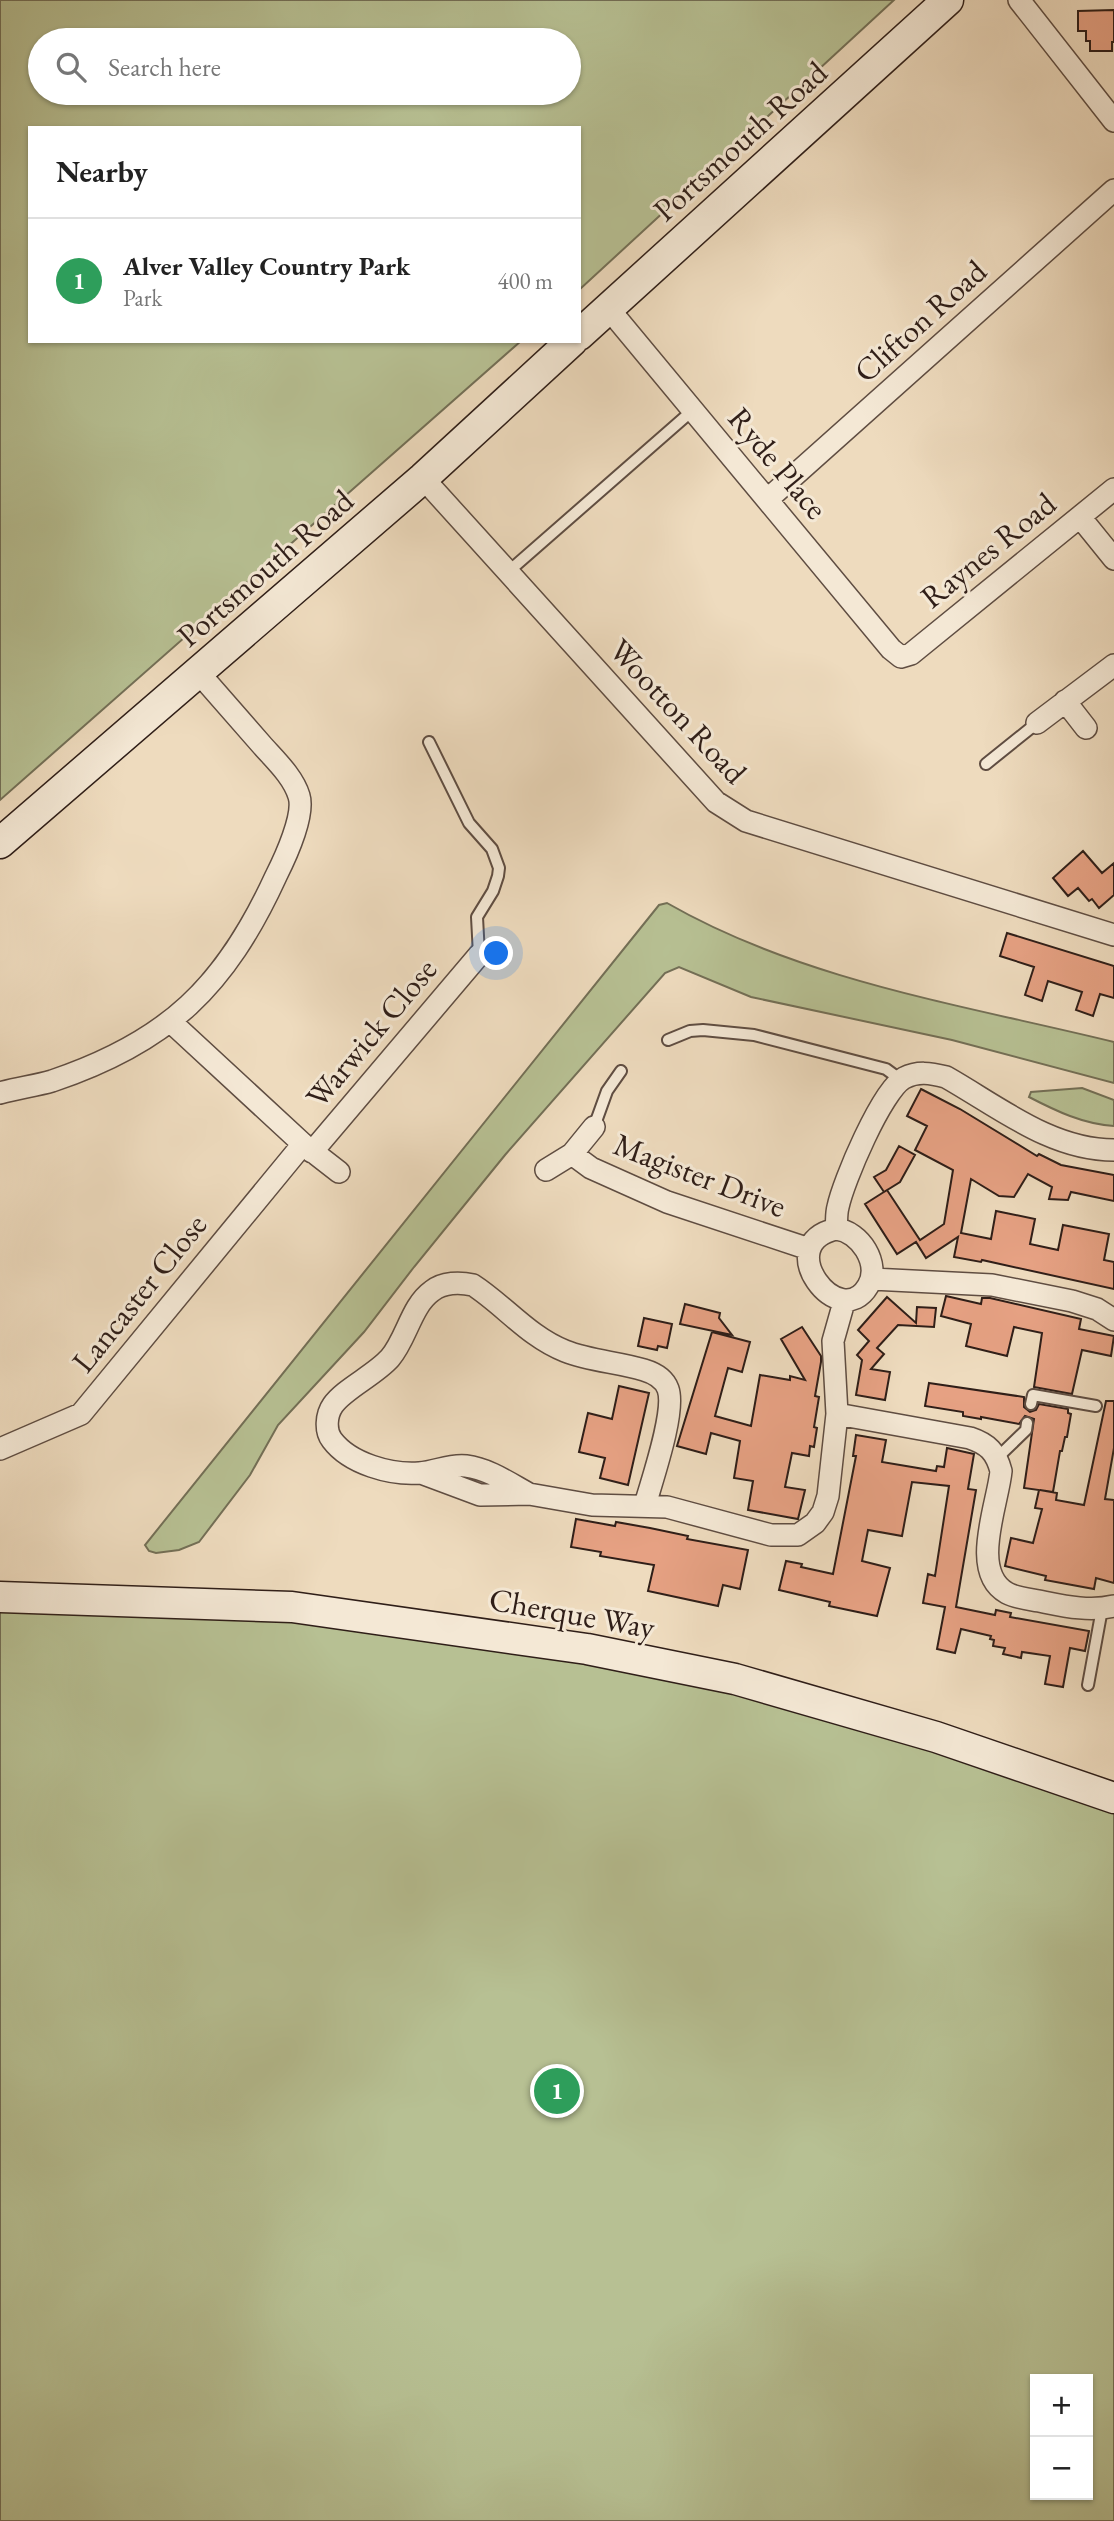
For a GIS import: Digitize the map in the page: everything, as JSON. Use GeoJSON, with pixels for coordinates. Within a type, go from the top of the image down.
{"type":"FeatureCollection","features":[{"type":"Feature","properties":{"kind":"main road","name":"Portsmouth Road"},"geometry":{"type":"LineString","coordinates":[[581,333],[948,0]]}},
{"type":"Feature","properties":{"kind":"main road","name":"Portsmouth Road"},"geometry":{"type":"LineString","coordinates":[[0,843],[423,478],[570,343]]}},
{"type":"Feature","properties":{"kind":"main road","name":"Cherque Way"},"geometry":{"type":"LineString","coordinates":[[0,1597],[292,1607],[587,1649],[735,1679],[936,1737],[1114,1798]]}},
{"type":"Feature","properties":{"kind":"street"},"geometry":{"type":"LineString","coordinates":[[1019,0],[1107,103],[1114,121]]}},
{"type":"Feature","properties":{"kind":"street","name":"Clifton Road"},"geometry":{"type":"LineString","coordinates":[[768,499],[1114,190]]}},
{"type":"Feature","properties":{"kind":"street","name":"Ryde Place"},"geometry":{"type":"LineString","coordinates":[[608,308],[891,649],[901,657]]}},
{"type":"Feature","properties":{"kind":"street","name":"Wootton Road"},"geometry":{"type":"LineString","coordinates":[[423,478],[716,802],[731,813],[746,821],[1114,935]]}},
{"type":"Feature","properties":{"kind":"street","name":"Raynes Road"},"geometry":{"type":"LineString","coordinates":[[901,657],[911,654],[1114,489]]}},
{"type":"Feature","properties":{"kind":"street"},"geometry":{"type":"LineString","coordinates":[[1080,517],[1114,559]]}},
{"type":"Feature","properties":{"kind":"street"},"geometry":{"type":"LineString","coordinates":[[1037,723],[1114,665]]}},
{"type":"Feature","properties":{"kind":"street"},"geometry":{"type":"LineString","coordinates":[[0,1093],[50,1082],[94,1065],[129,1049],[171,1022],[197,999],[226,963],[262,907],[296,826],[299,797],[286,772],[198,672]]}},
{"type":"Feature","properties":{"kind":"street"},"geometry":{"type":"LineString","coordinates":[[1065,701],[1086,727]]}},
{"type":"Feature","properties":{"kind":"street","name":"Warwick Close"},"geometry":{"type":"LineString","coordinates":[[308,1148],[479,955]]}},
{"type":"Feature","properties":{"kind":"street"},"geometry":{"type":"LineString","coordinates":[[171,1022],[308,1148],[339,1172]]}},
{"type":"Feature","properties":{"kind":"street"},"geometry":{"type":"LineString","coordinates":[[836,1229],[838,1208],[882,1104],[901,1080],[916,1073],[946,1077],[1049,1136],[1072,1145],[1114,1150]]}},
{"type":"Feature","properties":{"kind":"street","name":"Magister Drive"},"geometry":{"type":"LineString","coordinates":[[547,1170],[572,1154],[594,1127]]}},
{"type":"Feature","properties":{"kind":"street","name":"Lancaster Close"},"geometry":{"type":"LineString","coordinates":[[0,1449],[80,1414],[308,1148]]}},
{"type":"Feature","properties":{"kind":"street","name":"Magister Drive"},"geometry":{"type":"LineString","coordinates":[[572,1154],[592,1168],[667,1202],[809,1249]]}},
{"type":"Feature","properties":{"kind":"street"},"geometry":{"type":"LineString","coordinates":[[645,1505],[668,1415],[668,1391],[664,1382],[656,1374],[645,1370],[584,1357],[551,1345],[473,1285],[461,1282],[446,1284],[433,1290],[420,1304],[391,1357],[333,1405],[328,1419],[328,1433],[334,1442],[358,1460],[399,1472],[421,1473],[447,1466],[481,1469],[529,1494],[592,1505],[645,1505],[690,1512],[771,1535],[798,1535],[815,1523],[828,1496],[838,1414],[834,1340],[844,1302],[862,1293],[872,1279],[870,1259],[860,1241],[852,1233],[836,1229],[820,1235],[809,1249],[808,1262],[831,1296],[844,1302]]}},
{"type":"Feature","properties":{"kind":"street"},"geometry":{"type":"LineString","coordinates":[[872,1279],[992,1285],[1072,1301],[1097,1309],[1114,1320]]}},
{"type":"Feature","properties":{"kind":"street"},"geometry":{"type":"LineString","coordinates":[[838,1414],[970,1438],[990,1448],[998,1458],[1001,1471],[987,1548],[990,1576],[998,1587],[1008,1594],[1061,1605],[1108,1607]]}},
{"type":"Feature","properties":{"kind":"lane"},"geometry":{"type":"LineString","coordinates":[[508,572],[693,410]]}},
{"type":"Feature","properties":{"kind":"lane"},"geometry":{"type":"LineString","coordinates":[[986,764],[1037,723]]}},
{"type":"Feature","properties":{"kind":"lane"},"geometry":{"type":"LineString","coordinates":[[429,742],[469,823],[492,849],[499,868],[493,891],[477,917],[479,955]]}},
{"type":"Feature","properties":{"kind":"lane"},"geometry":{"type":"LineString","coordinates":[[668,1040],[690,1031],[703,1030],[754,1035],[886,1069],[901,1080]]}},
{"type":"Feature","properties":{"kind":"lane","name":"Magister Drive"},"geometry":{"type":"LineString","coordinates":[[594,1127],[607,1091],[621,1070]]}},
{"type":"Feature","properties":{"kind":"lane"},"geometry":{"type":"LineString","coordinates":[[1031,1404],[1033,1395],[1096,1406]]}},
{"type":"Feature","properties":{"kind":"lane"},"geometry":{"type":"LineString","coordinates":[[998,1458],[1026,1430],[1027,1423]]}},
{"type":"Feature","properties":{"kind":"lane"},"geometry":{"type":"LineString","coordinates":[[1088,1685],[1108,1607]]}},
{"type":"Feature","properties":{"kind":"green space"},"geometry":{"type":"Polygon","coordinates":[[[0,0],[894,0],[581,288],[581,126],[28,126],[28,343],[519,343],[0,800],[0,0]]]}},
{"type":"Feature","properties":{"kind":"green space"},"geometry":{"type":"Polygon","coordinates":[[[667,903],[719,930],[828,972],[1114,1042],[1114,1083],[952,1040],[751,997],[679,967],[665,973],[505,1155],[364,1332],[278,1425],[250,1475],[199,1542],[179,1550],[156,1553],[149,1551],[145,1545],[659,905],[667,903]]]}},
{"type":"Feature","properties":{"kind":"green space"},"geometry":{"type":"Polygon","coordinates":[[[1082,1088],[1114,1100],[1114,1126],[1081,1120],[1029,1097],[1031,1092],[1082,1088]]]}},
{"type":"Feature","properties":{"kind":"green space"},"geometry":{"type":"Polygon","coordinates":[[[52,1597],[587,1649],[1114,1803],[1114,2521],[0,2521],[0,1599],[52,1597]]]}},
{"type":"Feature","properties":{"kind":"building"},"geometry":{"type":"Polygon","coordinates":[[[1114,10],[1112,51],[1090,51],[1086,31],[1078,31],[1078,11],[1114,10]]]}},
{"type":"Feature","properties":{"kind":"building"},"geometry":{"type":"Polygon","coordinates":[[[1083,851],[1102,873],[1114,863],[1114,895],[1099,908],[1078,888],[1068,896],[1053,878],[1083,851]]]}},
{"type":"Feature","properties":{"kind":"building"},"geometry":{"type":"Polygon","coordinates":[[[1007,933],[1114,966],[1114,998],[1100,994],[1093,1016],[1076,1010],[1082,992],[1048,981],[1042,1001],[1025,995],[1034,967],[1000,956],[1007,933]]]}},
{"type":"Feature","properties":{"kind":"building"},"geometry":{"type":"Polygon","coordinates":[[[921,1089],[960,1109],[1037,1156],[1039,1154],[1061,1165],[1114,1175],[1114,1201],[1071,1192],[1068,1200],[1049,1199],[1052,1187],[1028,1174],[1014,1197],[999,1196],[971,1179],[961,1233],[991,1239],[996,1211],[1035,1219],[1030,1244],[1058,1250],[1063,1225],[1109,1234],[1104,1260],[1114,1262],[1114,1289],[982,1260],[954,1257],[958,1237],[926,1258],[916,1242],[897,1254],[865,1204],[887,1190],[920,1240],[944,1224],[953,1170],[915,1150],[927,1126],[907,1116],[921,1089]]]}},
{"type":"Feature","properties":{"kind":"building"},"geometry":{"type":"Polygon","coordinates":[[[899,1146],[915,1155],[900,1182],[884,1192],[874,1177],[886,1170],[899,1146]]]}},
{"type":"Feature","properties":{"kind":"building"},"geometry":{"type":"Polygon","coordinates":[[[946,1296],[981,1304],[982,1298],[990,1298],[1081,1319],[1079,1329],[1114,1336],[1111,1356],[1082,1350],[1072,1394],[1034,1387],[1042,1333],[1014,1327],[1007,1356],[966,1346],[971,1324],[941,1316],[946,1296]]]}},
{"type":"Feature","properties":{"kind":"building"},"geometry":{"type":"Polygon","coordinates":[[[887,1297],[916,1323],[917,1307],[936,1308],[934,1327],[898,1325],[877,1348],[884,1354],[871,1369],[890,1372],[885,1400],[856,1395],[862,1360],[857,1355],[869,1341],[858,1330],[887,1297]]]}},
{"type":"Feature","properties":{"kind":"building"},"geometry":{"type":"Polygon","coordinates":[[[685,1304],[720,1313],[719,1318],[732,1335],[680,1324],[685,1304]]]}},
{"type":"Feature","properties":{"kind":"building"},"geometry":{"type":"Polygon","coordinates":[[[644,1318],[672,1324],[667,1348],[658,1346],[657,1350],[638,1346],[644,1318]]]}},
{"type":"Feature","properties":{"kind":"building"},"geometry":{"type":"Polygon","coordinates":[[[802,1327],[821,1356],[821,1362],[815,1396],[819,1397],[814,1447],[810,1446],[809,1456],[792,1453],[785,1487],[805,1490],[798,1519],[748,1510],[753,1481],[734,1478],[740,1441],[711,1433],[706,1454],[677,1446],[712,1332],[750,1342],[742,1372],[728,1368],[715,1416],[751,1426],[760,1375],[790,1380],[790,1376],[805,1380],[781,1339],[802,1327]]]}},
{"type":"Feature","properties":{"kind":"building"},"geometry":{"type":"Polygon","coordinates":[[[929,1383],[1024,1397],[1024,1407],[1030,1412],[1036,1410],[1039,1404],[1068,1409],[1071,1414],[1067,1437],[1060,1451],[1053,1492],[1040,1490],[1057,1493],[1056,1500],[1084,1505],[1106,1401],[1114,1401],[1114,1448],[1105,1499],[1114,1500],[1114,1583],[1096,1578],[1094,1589],[1045,1580],[1046,1576],[1005,1566],[1011,1538],[1033,1543],[1042,1509],[1035,1508],[1039,1490],[1024,1488],[1034,1419],[1025,1416],[1019,1424],[963,1416],[963,1412],[925,1406],[929,1383]]]}},
{"type":"Feature","properties":{"kind":"building"},"geometry":{"type":"Polygon","coordinates":[[[619,1386],[649,1393],[628,1485],[600,1478],[605,1458],[579,1452],[588,1413],[612,1419],[619,1386]]]}},
{"type":"Feature","properties":{"kind":"building"},"geometry":{"type":"Polygon","coordinates":[[[856,1435],[886,1440],[882,1462],[936,1471],[937,1466],[944,1467],[947,1448],[974,1454],[968,1489],[976,1490],[956,1607],[995,1615],[996,1610],[1011,1613],[1010,1617],[1089,1631],[1085,1651],[1070,1648],[1063,1687],[1045,1684],[1050,1656],[1022,1652],[1021,1658],[1003,1654],[1005,1648],[993,1646],[994,1640],[990,1639],[991,1636],[961,1629],[955,1653],[937,1649],[945,1607],[923,1603],[928,1574],[935,1576],[949,1486],[912,1482],[902,1536],[868,1530],[862,1561],[890,1568],[877,1616],[829,1606],[830,1602],[779,1590],[786,1561],[833,1574],[856,1456],[853,1456],[856,1435]]]}},
{"type":"Feature","properties":{"kind":"building"},"geometry":{"type":"Polygon","coordinates":[[[576,1519],[615,1526],[616,1522],[650,1528],[688,1536],[687,1539],[748,1550],[740,1589],[723,1585],[718,1606],[648,1591],[654,1565],[600,1556],[601,1552],[571,1547],[576,1519]]]}},
{"type":"Feature","properties":{"kind":"place","name":"Alver Valley Country Park"},"geometry":{"type":"Point","coordinates":[557,2091]}}]}
